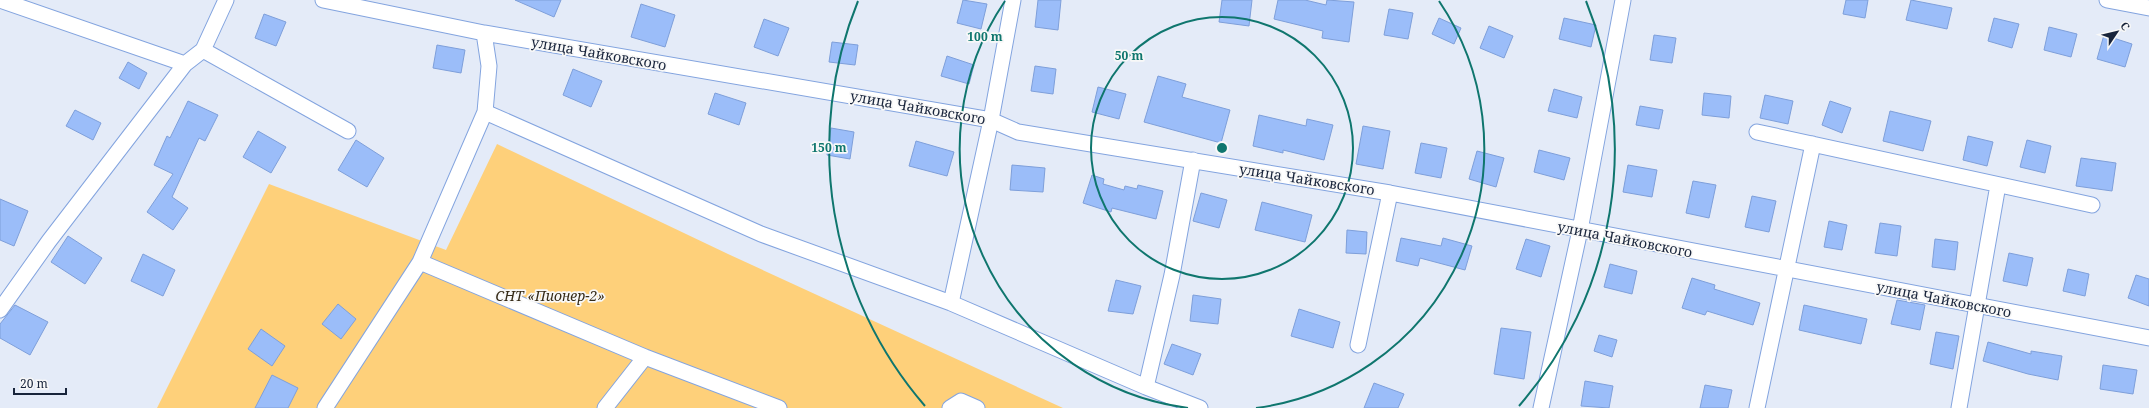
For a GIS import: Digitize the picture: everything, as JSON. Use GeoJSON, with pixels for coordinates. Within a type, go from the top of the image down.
{"type":"FeatureCollection","features":[{"type":"Feature","properties":{"kind":"street"},"geometry":{"type":"LineString","coordinates":[[0,0],[185,64]]}},
{"type":"Feature","properties":{"kind":"street"},"geometry":{"type":"LineString","coordinates":[[0,310],[49,241],[185,64],[203,50],[226,0]]}},
{"type":"Feature","properties":{"kind":"street","name":"улица Чайковского"},"geometry":{"type":"LineString","coordinates":[[323,0],[484,33],[991,120],[1018,132],[1390,193],[2149,338]]}},
{"type":"Feature","properties":{"kind":"street"},"geometry":{"type":"LineString","coordinates":[[951,303],[991,120],[1013,0]]}},
{"type":"Feature","properties":{"kind":"street"},"geometry":{"type":"LineString","coordinates":[[1540,408],[1580,230],[1622,0]]}},
{"type":"Feature","properties":{"kind":"street"},"geometry":{"type":"LineString","coordinates":[[2107,0],[2149,8]]}},
{"type":"Feature","properties":{"kind":"street"},"geometry":{"type":"LineString","coordinates":[[325,408],[420,262],[485,112],[489,66],[484,33]]}},
{"type":"Feature","properties":{"kind":"street"},"geometry":{"type":"LineString","coordinates":[[203,50],[348,131]]}},
{"type":"Feature","properties":{"kind":"street"},"geometry":{"type":"LineString","coordinates":[[485,112],[761,234],[951,303],[1146,387],[1200,408]]}},
{"type":"Feature","properties":{"kind":"street"},"geometry":{"type":"LineString","coordinates":[[1757,132],[2092,205]]}},
{"type":"Feature","properties":{"kind":"street"},"geometry":{"type":"LineString","coordinates":[[1757,408],[1812,144]]}},
{"type":"Feature","properties":{"kind":"street"},"geometry":{"type":"LineString","coordinates":[[1146,387],[1172,275],[1193,160]]}},
{"type":"Feature","properties":{"kind":"street"},"geometry":{"type":"LineString","coordinates":[[1960,408],[1979,306],[1998,184]]}},
{"type":"Feature","properties":{"kind":"street"},"geometry":{"type":"LineString","coordinates":[[1358,346],[1390,193]]}},
{"type":"Feature","properties":{"kind":"street"},"geometry":{"type":"LineString","coordinates":[[420,262],[645,357],[779,408]]}},
{"type":"Feature","properties":{"kind":"street"},"geometry":{"type":"LineString","coordinates":[[605,408],[645,357]]}},
{"type":"Feature","properties":{"kind":"street"},"geometry":{"type":"LineString","coordinates":[[950,408],[961,401],[977,408]]}},
{"type":"Feature","properties":{"kind":"green space","name":"СНТ «Пионер-2»"},"geometry":{"type":"Polygon","coordinates":[[[497,144],[728,254],[1063,408],[157,408],[269,184],[446,250],[497,144]]]}},
{"type":"Feature","properties":{"kind":"building"},"geometry":{"type":"Polygon","coordinates":[[[515,0],[561,0],[554,17],[515,0]]]}},
{"type":"Feature","properties":{"kind":"building"},"geometry":{"type":"Polygon","coordinates":[[[963,0],[987,4],[981,29],[957,23],[963,0]]]}},
{"type":"Feature","properties":{"kind":"building"},"geometry":{"type":"Polygon","coordinates":[[[1038,0],[1061,0],[1058,30],[1035,27],[1038,0]]]}},
{"type":"Feature","properties":{"kind":"building"},"geometry":{"type":"Polygon","coordinates":[[[1222,0],[1252,0],[1249,26],[1219,22],[1222,0]]]}},
{"type":"Feature","properties":{"kind":"building"},"geometry":{"type":"Polygon","coordinates":[[[1278,0],[1305,0],[1326,5],[1327,0],[1354,2],[1349,42],[1322,38],[1323,31],[1274,19],[1278,0]]]}},
{"type":"Feature","properties":{"kind":"building"},"geometry":{"type":"Polygon","coordinates":[[[1846,0],[1868,0],[1865,18],[1843,14],[1846,0]]]}},
{"type":"Feature","properties":{"kind":"building"},"geometry":{"type":"Polygon","coordinates":[[[1911,0],[1952,8],[1947,29],[1906,20],[1911,0]]]}},
{"type":"Feature","properties":{"kind":"building"},"geometry":{"type":"Polygon","coordinates":[[[641,4],[675,15],[665,47],[631,37],[641,4]]]}},
{"type":"Feature","properties":{"kind":"building"},"geometry":{"type":"Polygon","coordinates":[[[1389,9],[1413,13],[1408,39],[1384,35],[1389,9]]]}},
{"type":"Feature","properties":{"kind":"building"},"geometry":{"type":"Polygon","coordinates":[[[264,14],[286,22],[276,46],[255,38],[264,14]]]}},
{"type":"Feature","properties":{"kind":"building"},"geometry":{"type":"Polygon","coordinates":[[[1439,18],[1461,28],[1454,44],[1432,34],[1439,18]]]}},
{"type":"Feature","properties":{"kind":"building"},"geometry":{"type":"Polygon","coordinates":[[[1564,18],[1596,25],[1591,47],[1559,39],[1564,18]]]}},
{"type":"Feature","properties":{"kind":"building"},"geometry":{"type":"Polygon","coordinates":[[[1994,18],[2019,24],[2012,48],[1988,41],[1994,18]]]}},
{"type":"Feature","properties":{"kind":"building"},"geometry":{"type":"Polygon","coordinates":[[[764,19],[789,28],[778,56],[754,47],[764,19]]]}},
{"type":"Feature","properties":{"kind":"building"},"geometry":{"type":"Polygon","coordinates":[[[1489,26],[1513,36],[1504,58],[1480,48],[1489,26]]]}},
{"type":"Feature","properties":{"kind":"building"},"geometry":{"type":"Polygon","coordinates":[[[2049,27],[2077,34],[2071,57],[2044,50],[2049,27]]]}},
{"type":"Feature","properties":{"kind":"building"},"geometry":{"type":"Polygon","coordinates":[[[1654,35],[1676,38],[1672,63],[1650,60],[1654,35]]]}},
{"type":"Feature","properties":{"kind":"building"},"geometry":{"type":"Polygon","coordinates":[[[2104,35],[2132,44],[2125,67],[2097,59],[2104,35]]]}},
{"type":"Feature","properties":{"kind":"building"},"geometry":{"type":"Polygon","coordinates":[[[832,42],[858,45],[855,65],[829,62],[832,42]]]}},
{"type":"Feature","properties":{"kind":"building"},"geometry":{"type":"Polygon","coordinates":[[[437,45],[465,50],[461,73],[433,68],[437,45]]]}},
{"type":"Feature","properties":{"kind":"building"},"geometry":{"type":"Polygon","coordinates":[[[947,56],[974,65],[969,84],[941,76],[947,56]]]}},
{"type":"Feature","properties":{"kind":"building"},"geometry":{"type":"Polygon","coordinates":[[[128,62],[147,73],[139,89],[119,78],[128,62]]]}},
{"type":"Feature","properties":{"kind":"building"},"geometry":{"type":"Polygon","coordinates":[[[1035,66],[1056,69],[1053,94],[1031,91],[1035,66]]]}},
{"type":"Feature","properties":{"kind":"building"},"geometry":{"type":"Polygon","coordinates":[[[573,69],[602,81],[591,107],[563,95],[573,69]]]}},
{"type":"Feature","properties":{"kind":"building"},"geometry":{"type":"Polygon","coordinates":[[[1158,76],[1186,84],[1182,97],[1230,110],[1221,143],[1144,122],[1158,76]]]}},
{"type":"Feature","properties":{"kind":"building"},"geometry":{"type":"Polygon","coordinates":[[[1098,87],[1126,94],[1119,119],[1092,112],[1098,87]]]}},
{"type":"Feature","properties":{"kind":"building"},"geometry":{"type":"Polygon","coordinates":[[[1554,89],[1582,97],[1577,118],[1548,111],[1554,89]]]}},
{"type":"Feature","properties":{"kind":"building"},"geometry":{"type":"Polygon","coordinates":[[[715,93],[746,103],[739,125],[708,114],[715,93]]]}},
{"type":"Feature","properties":{"kind":"building"},"geometry":{"type":"Polygon","coordinates":[[[1704,93],[1731,96],[1729,118],[1702,115],[1704,93]]]}},
{"type":"Feature","properties":{"kind":"building"},"geometry":{"type":"Polygon","coordinates":[[[1765,95],[1793,101],[1788,124],[1760,118],[1765,95]]]}},
{"type":"Feature","properties":{"kind":"building"},"geometry":{"type":"Polygon","coordinates":[[[188,101],[218,115],[205,141],[199,138],[172,197],[188,208],[173,230],[147,212],[173,174],[154,165],[167,136],[170,138],[188,101]]]}},
{"type":"Feature","properties":{"kind":"building"},"geometry":{"type":"Polygon","coordinates":[[[1830,101],[1851,108],[1842,133],[1822,125],[1830,101]]]}},
{"type":"Feature","properties":{"kind":"building"},"geometry":{"type":"Polygon","coordinates":[[[1640,106],[1663,110],[1659,129],[1636,125],[1640,106]]]}},
{"type":"Feature","properties":{"kind":"building"},"geometry":{"type":"Polygon","coordinates":[[[75,110],[101,123],[93,140],[66,126],[75,110]]]}},
{"type":"Feature","properties":{"kind":"building"},"geometry":{"type":"Polygon","coordinates":[[[1890,111],[1931,121],[1923,151],[1883,141],[1890,111]]]}},
{"type":"Feature","properties":{"kind":"building"},"geometry":{"type":"Polygon","coordinates":[[[1259,115],[1306,126],[1307,119],[1333,125],[1324,160],[1283,150],[1283,153],[1253,146],[1259,115]]]}},
{"type":"Feature","properties":{"kind":"building"},"geometry":{"type":"Polygon","coordinates":[[[1363,126],[1390,131],[1383,169],[1356,164],[1363,126]]]}},
{"type":"Feature","properties":{"kind":"building"},"geometry":{"type":"Polygon","coordinates":[[[831,128],[854,132],[850,159],[827,155],[831,128]]]}},
{"type":"Feature","properties":{"kind":"building"},"geometry":{"type":"Polygon","coordinates":[[[258,131],[286,147],[271,173],[243,157],[258,131]]]}},
{"type":"Feature","properties":{"kind":"building"},"geometry":{"type":"Polygon","coordinates":[[[1968,136],[1993,142],[1987,166],[1963,160],[1968,136]]]}},
{"type":"Feature","properties":{"kind":"building"},"geometry":{"type":"Polygon","coordinates":[[[356,140],[384,158],[367,187],[338,170],[356,140]]]}},
{"type":"Feature","properties":{"kind":"building"},"geometry":{"type":"Polygon","coordinates":[[[2027,140],[2051,146],[2045,173],[2020,167],[2027,140]]]}},
{"type":"Feature","properties":{"kind":"building"},"geometry":{"type":"Polygon","coordinates":[[[916,141],[954,152],[947,176],[909,166],[916,141]]]}},
{"type":"Feature","properties":{"kind":"building"},"geometry":{"type":"Polygon","coordinates":[[[1421,143],[1447,148],[1441,178],[1415,173],[1421,143]]]}},
{"type":"Feature","properties":{"kind":"building"},"geometry":{"type":"Polygon","coordinates":[[[1539,150],[1570,158],[1564,180],[1534,172],[1539,150]]]}},
{"type":"Feature","properties":{"kind":"building"},"geometry":{"type":"Polygon","coordinates":[[[1477,151],[1504,158],[1496,187],[1469,179],[1477,151]]]}},
{"type":"Feature","properties":{"kind":"building"},"geometry":{"type":"Polygon","coordinates":[[[2081,158],[2116,163],[2112,191],[2076,186],[2081,158]]]}},
{"type":"Feature","properties":{"kind":"building"},"geometry":{"type":"Polygon","coordinates":[[[1012,165],[1045,168],[1043,192],[1010,190],[1012,165]]]}},
{"type":"Feature","properties":{"kind":"building"},"geometry":{"type":"Polygon","coordinates":[[[1628,165],[1657,170],[1652,197],[1623,192],[1628,165]]]}},
{"type":"Feature","properties":{"kind":"building"},"geometry":{"type":"Polygon","coordinates":[[[1092,175],[1104,179],[1103,184],[1124,190],[1125,186],[1137,189],[1138,185],[1163,191],[1156,219],[1112,208],[1111,212],[1083,203],[1092,175]]]}},
{"type":"Feature","properties":{"kind":"building"},"geometry":{"type":"Polygon","coordinates":[[[1693,181],[1716,185],[1709,218],[1686,213],[1693,181]]]}},
{"type":"Feature","properties":{"kind":"building"},"geometry":{"type":"Polygon","coordinates":[[[1201,193],[1227,200],[1219,228],[1193,221],[1201,193]]]}},
{"type":"Feature","properties":{"kind":"building"},"geometry":{"type":"Polygon","coordinates":[[[1752,196],[1776,201],[1769,232],[1745,227],[1752,196]]]}},
{"type":"Feature","properties":{"kind":"building"},"geometry":{"type":"Polygon","coordinates":[[[0,199],[28,211],[14,246],[0,240],[0,199]]]}},
{"type":"Feature","properties":{"kind":"building"},"geometry":{"type":"Polygon","coordinates":[[[1262,202],[1312,215],[1305,242],[1255,230],[1262,202]]]}},
{"type":"Feature","properties":{"kind":"building"},"geometry":{"type":"Polygon","coordinates":[[[1829,221],[1847,225],[1842,250],[1824,247],[1829,221]]]}},
{"type":"Feature","properties":{"kind":"building"},"geometry":{"type":"Polygon","coordinates":[[[1880,223],[1901,226],[1897,256],[1875,253],[1880,223]]]}},
{"type":"Feature","properties":{"kind":"building"},"geometry":{"type":"Polygon","coordinates":[[[1347,230],[1367,232],[1366,254],[1346,253],[1347,230]]]}},
{"type":"Feature","properties":{"kind":"building"},"geometry":{"type":"Polygon","coordinates":[[[68,236],[102,258],[85,284],[51,262],[68,236]]]}},
{"type":"Feature","properties":{"kind":"building"},"geometry":{"type":"Polygon","coordinates":[[[1401,238],[1441,246],[1443,238],[1472,246],[1465,270],[1420,258],[1418,266],[1396,261],[1401,238]]]}},
{"type":"Feature","properties":{"kind":"building"},"geometry":{"type":"Polygon","coordinates":[[[1526,239],[1550,246],[1541,277],[1516,269],[1526,239]]]}},
{"type":"Feature","properties":{"kind":"building"},"geometry":{"type":"Polygon","coordinates":[[[1935,239],[1958,242],[1955,270],[1932,267],[1935,239]]]}},
{"type":"Feature","properties":{"kind":"building"},"geometry":{"type":"Polygon","coordinates":[[[2009,253],[2033,258],[2027,286],[2003,281],[2009,253]]]}},
{"type":"Feature","properties":{"kind":"building"},"geometry":{"type":"Polygon","coordinates":[[[143,254],[175,270],[163,296],[131,281],[143,254]]]}},
{"type":"Feature","properties":{"kind":"building"},"geometry":{"type":"Polygon","coordinates":[[[1610,264],[1637,271],[1632,294],[1604,287],[1610,264]]]}},
{"type":"Feature","properties":{"kind":"building"},"geometry":{"type":"Polygon","coordinates":[[[2068,269],[2089,274],[2085,296],[2063,291],[2068,269]]]}},
{"type":"Feature","properties":{"kind":"building"},"geometry":{"type":"Polygon","coordinates":[[[2136,275],[2149,279],[2149,306],[2128,298],[2136,275]]]}},
{"type":"Feature","properties":{"kind":"building"},"geometry":{"type":"Polygon","coordinates":[[[1692,278],[1715,285],[1714,289],[1760,303],[1753,325],[1707,311],[1705,315],[1682,308],[1692,278]]]}},
{"type":"Feature","properties":{"kind":"building"},"geometry":{"type":"Polygon","coordinates":[[[1116,280],[1141,286],[1133,314],[1108,311],[1116,280]]]}},
{"type":"Feature","properties":{"kind":"building"},"geometry":{"type":"Polygon","coordinates":[[[1193,295],[1221,299],[1218,324],[1190,321],[1193,295]]]}},
{"type":"Feature","properties":{"kind":"building"},"geometry":{"type":"Polygon","coordinates":[[[1897,300],[1925,305],[1920,330],[1891,324],[1897,300]]]}},
{"type":"Feature","properties":{"kind":"building"},"geometry":{"type":"Polygon","coordinates":[[[338,304],[356,319],[341,339],[322,324],[338,304]]]}},
{"type":"Feature","properties":{"kind":"building"},"geometry":{"type":"Polygon","coordinates":[[[15,305],[48,322],[30,355],[0,338],[0,324],[15,305]]]}},
{"type":"Feature","properties":{"kind":"building"},"geometry":{"type":"Polygon","coordinates":[[[1804,305],[1867,319],[1861,344],[1799,330],[1804,305]]]}},
{"type":"Feature","properties":{"kind":"building"},"geometry":{"type":"Polygon","coordinates":[[[1299,309],[1340,322],[1333,348],[1291,336],[1299,309]]]}},
{"type":"Feature","properties":{"kind":"building"},"geometry":{"type":"Polygon","coordinates":[[[1501,328],[1531,332],[1524,379],[1494,374],[1501,328]]]}},
{"type":"Feature","properties":{"kind":"building"},"geometry":{"type":"Polygon","coordinates":[[[261,329],[285,346],[272,366],[248,349],[261,329]]]}},
{"type":"Feature","properties":{"kind":"building"},"geometry":{"type":"Polygon","coordinates":[[[1936,332],[1959,336],[1953,369],[1930,364],[1936,332]]]}},
{"type":"Feature","properties":{"kind":"building"},"geometry":{"type":"Polygon","coordinates":[[[1599,335],[1617,340],[1612,357],[1594,351],[1599,335]]]}},
{"type":"Feature","properties":{"kind":"building"},"geometry":{"type":"Polygon","coordinates":[[[1988,342],[2031,354],[2031,351],[2062,356],[2058,380],[2028,374],[1983,361],[1988,342]]]}},
{"type":"Feature","properties":{"kind":"building"},"geometry":{"type":"Polygon","coordinates":[[[1172,344],[1201,354],[1193,375],[1164,364],[1172,344]]]}},
{"type":"Feature","properties":{"kind":"building"},"geometry":{"type":"Polygon","coordinates":[[[2103,365],[2137,370],[2133,394],[2100,389],[2103,365]]]}},
{"type":"Feature","properties":{"kind":"building"},"geometry":{"type":"Polygon","coordinates":[[[272,375],[298,388],[288,408],[255,408],[272,375]]]}},
{"type":"Feature","properties":{"kind":"building"},"geometry":{"type":"Polygon","coordinates":[[[1585,381],[1613,386],[1609,408],[1581,406],[1585,381]]]}},
{"type":"Feature","properties":{"kind":"building"},"geometry":{"type":"Polygon","coordinates":[[[1374,383],[1404,394],[1398,408],[1364,408],[1374,383]]]}},
{"type":"Feature","properties":{"kind":"building"},"geometry":{"type":"Polygon","coordinates":[[[1705,385],[1732,390],[1728,408],[1700,408],[1705,385]]]}}]}
